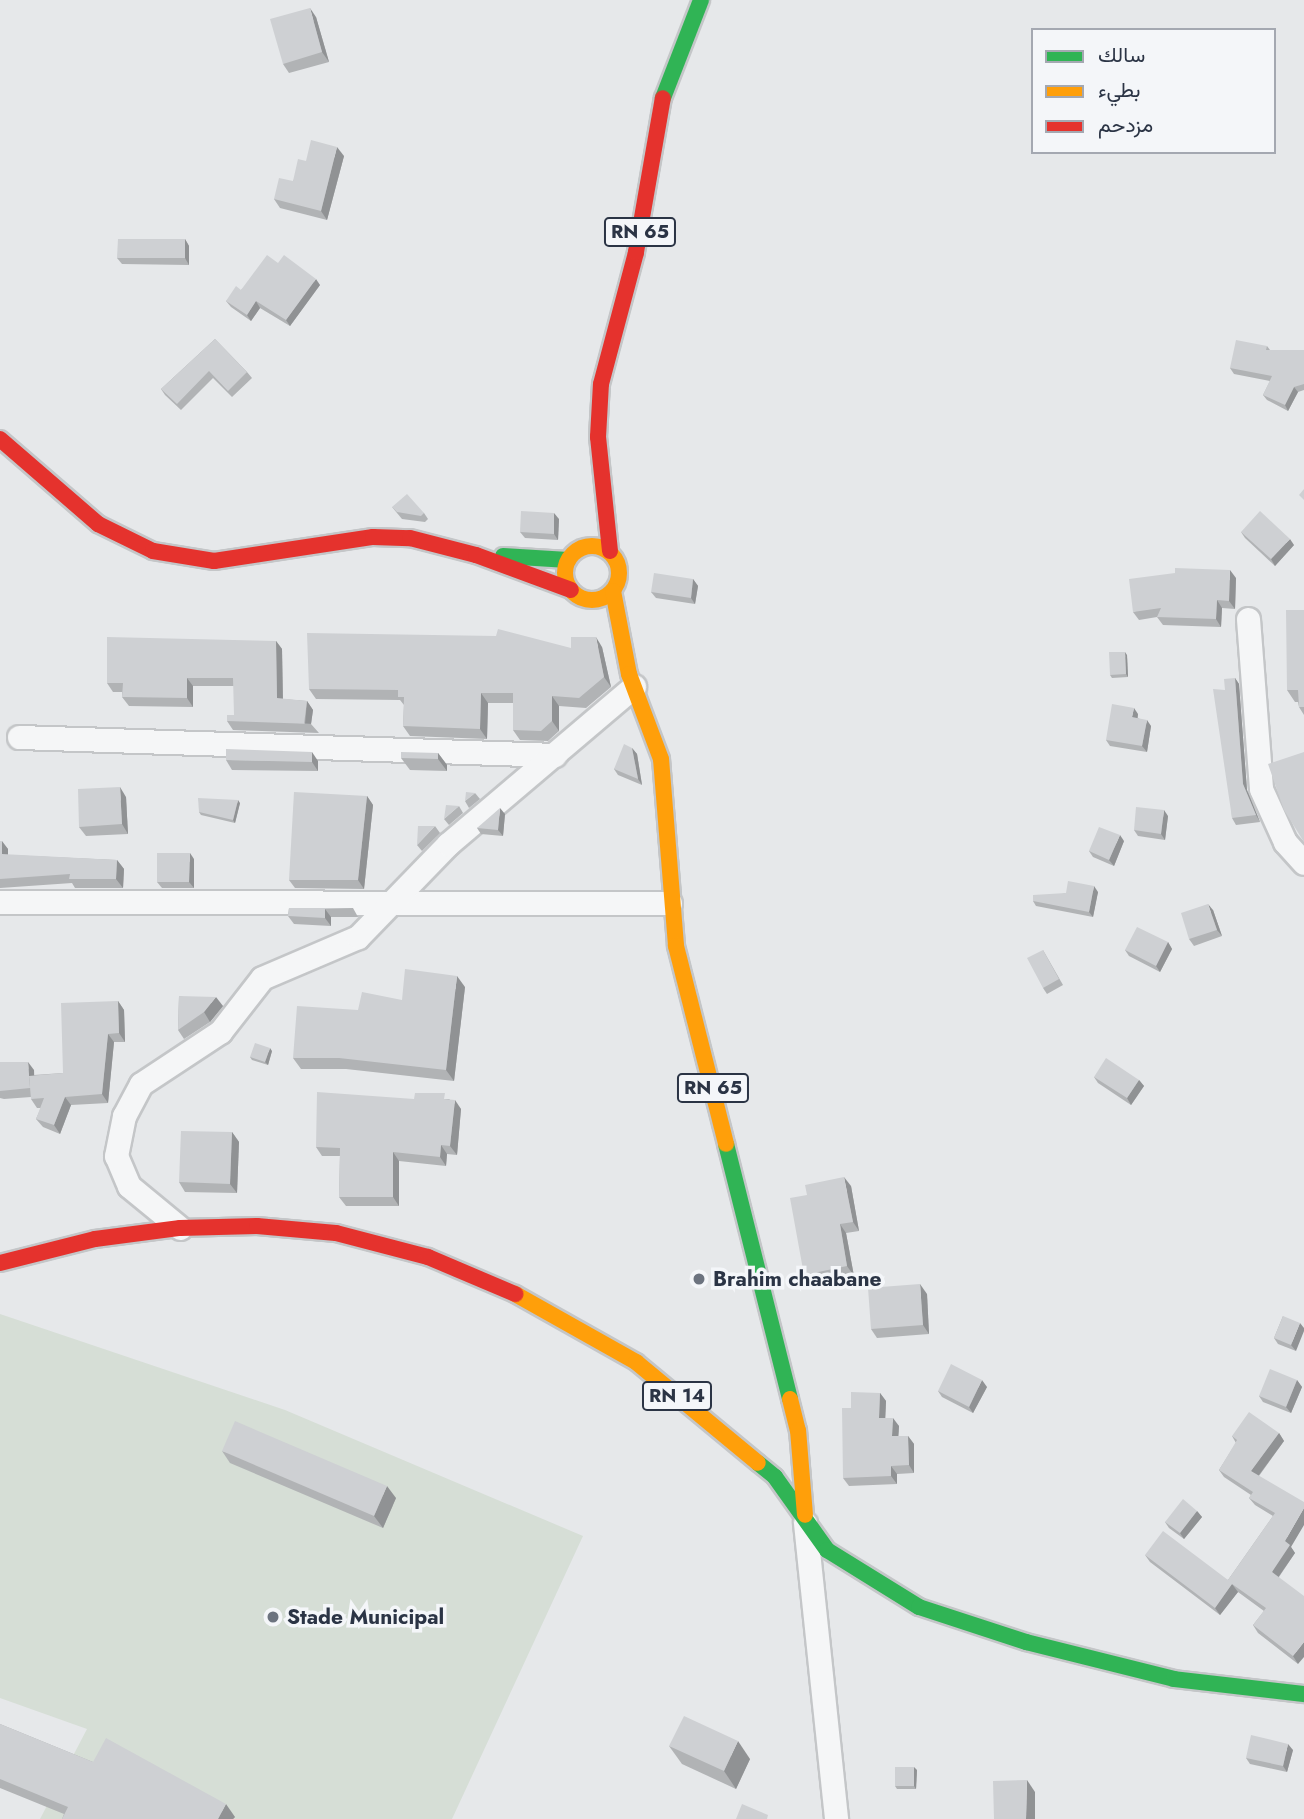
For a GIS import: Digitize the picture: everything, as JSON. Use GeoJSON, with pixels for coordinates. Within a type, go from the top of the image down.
{"type":"FeatureCollection","features":[{"type":"Feature","properties":{"kind":"main road","name":"RN 65"},"geometry":{"type":"LineString","coordinates":[[701,0],[660,104],[636,252],[600,393],[601,468],[611,551],[620,570],[613,591],[626,663],[661,759],[670,903],[676,946],[798,1430],[805,1515]]}},
{"type":"Feature","properties":{"kind":"main road"},"geometry":{"type":"LineString","coordinates":[[0,439],[98,524],[153,551],[214,561],[391,537],[429,541],[476,555],[596,600],[613,591]]}},
{"type":"Feature","properties":{"kind":"main road","name":"RN 65"},"geometry":{"type":"LineString","coordinates":[[570,557],[586,525],[601,468]]}},
{"type":"Feature","properties":{"kind":"main road"},"geometry":{"type":"LineString","coordinates":[[476,555],[570,557],[591,545],[611,551]]}},
{"type":"Feature","properties":{"kind":"main road"},"geometry":{"type":"LineString","coordinates":[[570,557],[565,575],[574,592]]}},
{"type":"Feature","properties":{"kind":"main road","name":"RN 65"},"geometry":{"type":"LineString","coordinates":[[574,592],[598,621],[626,663]]}},
{"type":"Feature","properties":{"kind":"main road","name":"RN 14"},"geometry":{"type":"LineString","coordinates":[[0,1263],[95,1239],[180,1228],[257,1226],[335,1233],[428,1257],[512,1292],[635,1362],[728,1434],[775,1477],[805,1515],[827,1550],[919,1606],[1026,1642],[1174,1679],[1304,1694]]}},
{"type":"Feature","properties":{"kind":"street"},"geometry":{"type":"LineString","coordinates":[[1248,619],[1261,789],[1285,842],[1304,863]]}},
{"type":"Feature","properties":{"kind":"street"},"geometry":{"type":"LineString","coordinates":[[180,1228],[129,1186],[116,1156],[124,1116],[141,1084],[220,1032],[262,978],[358,937],[448,844],[634,686]]}},
{"type":"Feature","properties":{"kind":"street"},"geometry":{"type":"LineString","coordinates":[[19,737],[555,755]]}},
{"type":"Feature","properties":{"kind":"street"},"geometry":{"type":"LineString","coordinates":[[0,902],[670,903]]}},
{"type":"Feature","properties":{"kind":"street"},"geometry":{"type":"LineString","coordinates":[[805,1515],[809,1588],[836,1819]]}},
{"type":"Feature","properties":{"kind":"shaded area","name":"Stade Municipal"},"geometry":{"type":"Polygon","coordinates":[[[0,1314],[285,1410],[583,1536],[452,1819],[40,1819],[87,1729],[0,1698],[0,1314]]]}},
{"type":"Feature","properties":{"kind":"building"},"geometry":{"type":"Polygon","coordinates":[[[310,8],[322,52],[283,64],[270,19],[310,8]]]}},
{"type":"Feature","properties":{"kind":"building"},"geometry":{"type":"Polygon","coordinates":[[[311,140],[337,147],[321,211],[274,199],[279,178],[293,181],[298,159],[306,161],[311,140]]]}},
{"type":"Feature","properties":{"kind":"building"},"geometry":{"type":"Polygon","coordinates":[[[118,239],[185,239],[185,258],[117,258],[118,239]]]}},
{"type":"Feature","properties":{"kind":"building"},"geometry":{"type":"Polygon","coordinates":[[[267,255],[278,263],[284,255],[316,279],[286,320],[256,301],[247,315],[226,301],[236,286],[241,290],[267,255]]]}},
{"type":"Feature","properties":{"kind":"building"},"geometry":{"type":"Polygon","coordinates":[[[215,339],[247,372],[228,391],[209,371],[177,404],[161,389],[215,339]]]}},
{"type":"Feature","properties":{"kind":"building"},"geometry":{"type":"Polygon","coordinates":[[[1236,340],[1267,346],[1266,350],[1304,350],[1304,384],[1294,387],[1285,405],[1263,395],[1272,376],[1230,368],[1236,340]]]}},
{"type":"Feature","properties":{"kind":"building"},"geometry":{"type":"Polygon","coordinates":[[[407,494],[424,513],[421,516],[397,512],[392,507],[407,494]]]}},
{"type":"Feature","properties":{"kind":"building"},"geometry":{"type":"Polygon","coordinates":[[[521,511],[554,513],[554,534],[520,532],[521,511]]]}},
{"type":"Feature","properties":{"kind":"building"},"geometry":{"type":"Polygon","coordinates":[[[1260,511],[1290,539],[1271,559],[1241,532],[1260,511]]]}},
{"type":"Feature","properties":{"kind":"building"},"geometry":{"type":"Polygon","coordinates":[[[1175,568],[1230,570],[1229,601],[1217,600],[1216,619],[1157,617],[1161,608],[1133,612],[1129,579],[1175,573],[1175,568]]]}},
{"type":"Feature","properties":{"kind":"building"},"geometry":{"type":"Polygon","coordinates":[[[654,573],[693,579],[691,598],[651,592],[654,573]]]}},
{"type":"Feature","properties":{"kind":"building"},"geometry":{"type":"Polygon","coordinates":[[[1286,610],[1304,610],[1304,707],[1299,707],[1298,690],[1287,690],[1286,610]]]}},
{"type":"Feature","properties":{"kind":"building"},"geometry":{"type":"Polygon","coordinates":[[[498,629],[571,648],[571,637],[596,637],[604,677],[579,698],[552,696],[552,721],[541,731],[513,730],[513,693],[481,693],[480,729],[403,726],[404,697],[398,697],[398,690],[309,689],[307,633],[496,636],[498,629]]]}},
{"type":"Feature","properties":{"kind":"building"},"geometry":{"type":"Polygon","coordinates":[[[107,637],[276,641],[277,698],[307,701],[304,724],[227,721],[227,715],[234,715],[233,678],[187,678],[187,698],[122,697],[123,683],[107,683],[107,637]]]}},
{"type":"Feature","properties":{"kind":"building"},"geometry":{"type":"Polygon","coordinates":[[[1109,652],[1125,652],[1126,674],[1110,675],[1109,652]]]}},
{"type":"Feature","properties":{"kind":"building"},"geometry":{"type":"Polygon","coordinates":[[[1235,678],[1243,784],[1256,815],[1232,818],[1213,689],[1225,690],[1224,679],[1235,678]]]}},
{"type":"Feature","properties":{"kind":"building"},"geometry":{"type":"Polygon","coordinates":[[[1112,704],[1134,708],[1132,717],[1147,720],[1142,746],[1106,740],[1112,704]]]}},
{"type":"Feature","properties":{"kind":"building"},"geometry":{"type":"Polygon","coordinates":[[[624,744],[632,748],[638,779],[614,769],[624,744]]]}},
{"type":"Feature","properties":{"kind":"building"},"geometry":{"type":"Polygon","coordinates":[[[226,749],[312,752],[312,762],[226,760],[226,749]]]}},
{"type":"Feature","properties":{"kind":"building"},"geometry":{"type":"Polygon","coordinates":[[[401,752],[438,753],[438,759],[401,758],[401,752]]]}},
{"type":"Feature","properties":{"kind":"building"},"geometry":{"type":"Polygon","coordinates":[[[1304,752],[1304,842],[1284,810],[1268,764],[1304,752]]]}},
{"type":"Feature","properties":{"kind":"building"},"geometry":{"type":"Polygon","coordinates":[[[120,787],[122,824],[79,827],[78,789],[120,787]]]}},
{"type":"Feature","properties":{"kind":"building"},"geometry":{"type":"Polygon","coordinates":[[[294,792],[367,796],[358,880],[289,880],[294,792]]]}},
{"type":"Feature","properties":{"kind":"building"},"geometry":{"type":"Polygon","coordinates":[[[466,792],[475,793],[465,801],[466,792]]]}},
{"type":"Feature","properties":{"kind":"building"},"geometry":{"type":"Polygon","coordinates":[[[198,798],[238,800],[233,820],[199,812],[198,798]]]}},
{"type":"Feature","properties":{"kind":"building"},"geometry":{"type":"Polygon","coordinates":[[[446,805],[459,806],[444,819],[446,805]]]}},
{"type":"Feature","properties":{"kind":"building"},"geometry":{"type":"Polygon","coordinates":[[[1136,807],[1164,810],[1161,834],[1134,830],[1136,807]]]}},
{"type":"Feature","properties":{"kind":"building"},"geometry":{"type":"Polygon","coordinates":[[[500,808],[498,830],[477,828],[500,808]]]}},
{"type":"Feature","properties":{"kind":"building"},"geometry":{"type":"Polygon","coordinates":[[[418,826],[435,826],[417,845],[418,826]]]}},
{"type":"Feature","properties":{"kind":"building"},"geometry":{"type":"Polygon","coordinates":[[[1099,827],[1120,835],[1109,860],[1089,851],[1099,827]]]}},
{"type":"Feature","properties":{"kind":"building"},"geometry":{"type":"Polygon","coordinates":[[[0,841],[2,854],[117,860],[116,879],[69,879],[70,874],[0,879],[0,841]]]}},
{"type":"Feature","properties":{"kind":"building"},"geometry":{"type":"Polygon","coordinates":[[[157,853],[190,853],[189,882],[157,882],[157,853]]]}},
{"type":"Feature","properties":{"kind":"building"},"geometry":{"type":"Polygon","coordinates":[[[1068,881],[1094,886],[1089,912],[1033,901],[1033,895],[1066,893],[1068,881]]]}},
{"type":"Feature","properties":{"kind":"building"},"geometry":{"type":"Polygon","coordinates":[[[1208,904],[1217,930],[1189,939],[1181,913],[1208,904]]]}},
{"type":"Feature","properties":{"kind":"building"},"geometry":{"type":"Polygon","coordinates":[[[289,908],[353,908],[325,909],[325,918],[288,916],[289,908]]]}},
{"type":"Feature","properties":{"kind":"building"},"geometry":{"type":"Polygon","coordinates":[[[1137,927],[1168,942],[1156,966],[1125,950],[1137,927]]]}},
{"type":"Feature","properties":{"kind":"building"},"geometry":{"type":"Polygon","coordinates":[[[1043,950],[1059,979],[1043,988],[1027,958],[1043,950]]]}},
{"type":"Feature","properties":{"kind":"building"},"geometry":{"type":"Polygon","coordinates":[[[405,969],[457,976],[446,1070],[339,1058],[293,1058],[297,1006],[358,1010],[362,992],[402,1000],[405,969]]]}},
{"type":"Feature","properties":{"kind":"building"},"geometry":{"type":"Polygon","coordinates":[[[179,996],[216,997],[204,1012],[178,1030],[179,996]]]}},
{"type":"Feature","properties":{"kind":"building"},"geometry":{"type":"Polygon","coordinates":[[[118,1001],[119,1033],[108,1034],[102,1094],[65,1097],[54,1125],[36,1119],[44,1098],[31,1099],[29,1076],[63,1073],[61,1003],[118,1001]]]}},
{"type":"Feature","properties":{"kind":"building"},"geometry":{"type":"Polygon","coordinates":[[[255,1043],[270,1048],[265,1062],[250,1057],[255,1043]]]}},
{"type":"Feature","properties":{"kind":"building"},"geometry":{"type":"Polygon","coordinates":[[[1106,1058],[1139,1080],[1127,1098],[1094,1077],[1106,1058]]]}},
{"type":"Feature","properties":{"kind":"building"},"geometry":{"type":"Polygon","coordinates":[[[0,1062],[28,1062],[30,1088],[0,1091],[0,1062]]]}},
{"type":"Feature","properties":{"kind":"building"},"geometry":{"type":"Polygon","coordinates":[[[317,1092],[414,1099],[415,1093],[445,1093],[444,1099],[455,1100],[450,1146],[441,1145],[440,1157],[393,1152],[393,1197],[339,1197],[340,1148],[316,1147],[317,1092]]]}},
{"type":"Feature","properties":{"kind":"building"},"geometry":{"type":"Polygon","coordinates":[[[181,1131],[232,1132],[230,1184],[179,1182],[181,1131]]]}},
{"type":"Feature","properties":{"kind":"building"},"geometry":{"type":"Polygon","coordinates":[[[844,1177],[853,1222],[840,1224],[847,1266],[804,1275],[790,1198],[807,1195],[805,1185],[844,1177]]]}},
{"type":"Feature","properties":{"kind":"building"},"geometry":{"type":"Polygon","coordinates":[[[920,1284],[923,1325],[871,1329],[868,1288],[920,1284]]]}},
{"type":"Feature","properties":{"kind":"building"},"geometry":{"type":"Polygon","coordinates":[[[1283,1316],[1300,1323],[1291,1345],[1274,1338],[1283,1316]]]}},
{"type":"Feature","properties":{"kind":"building"},"geometry":{"type":"Polygon","coordinates":[[[951,1364],[982,1380],[969,1407],[938,1391],[951,1364]]]}},
{"type":"Feature","properties":{"kind":"building"},"geometry":{"type":"Polygon","coordinates":[[[1270,1369],[1297,1380],[1286,1407],[1259,1396],[1270,1369]]]}},
{"type":"Feature","properties":{"kind":"building"},"geometry":{"type":"Polygon","coordinates":[[[851,1392],[880,1393],[879,1418],[893,1418],[892,1436],[908,1436],[909,1465],[891,1466],[891,1476],[843,1478],[842,1408],[851,1408],[851,1392]]]}},
{"type":"Feature","properties":{"kind":"building"},"geometry":{"type":"Polygon","coordinates":[[[1249,1412],[1279,1433],[1251,1471],[1304,1502],[1304,1508],[1285,1541],[1290,1545],[1272,1572],[1304,1596],[1304,1642],[1293,1656],[1253,1625],[1266,1608],[1232,1584],[1215,1608],[1145,1555],[1163,1531],[1228,1580],[1275,1513],[1249,1498],[1253,1492],[1219,1470],[1237,1440],[1232,1436],[1249,1412]]]}},
{"type":"Feature","properties":{"kind":"building"},"geometry":{"type":"Polygon","coordinates":[[[235,1421],[387,1486],[374,1516],[222,1451],[235,1421]]]}},
{"type":"Feature","properties":{"kind":"building"},"geometry":{"type":"Polygon","coordinates":[[[1183,1499],[1197,1511],[1180,1533],[1165,1522],[1183,1499]]]}},
{"type":"Feature","properties":{"kind":"building"},"geometry":{"type":"Polygon","coordinates":[[[684,1716],[738,1741],[724,1771],[669,1746],[684,1716]]]}},
{"type":"Feature","properties":{"kind":"building"},"geometry":{"type":"Polygon","coordinates":[[[0,1724],[93,1762],[106,1738],[226,1804],[218,1819],[62,1819],[68,1807],[0,1779],[0,1724]]]}},
{"type":"Feature","properties":{"kind":"building"},"geometry":{"type":"Polygon","coordinates":[[[1251,1735],[1288,1744],[1283,1766],[1246,1758],[1251,1735]]]}},
{"type":"Feature","properties":{"kind":"building"},"geometry":{"type":"Polygon","coordinates":[[[895,1767],[914,1767],[914,1786],[895,1786],[895,1767]]]}},
{"type":"Feature","properties":{"kind":"building"},"geometry":{"type":"Polygon","coordinates":[[[1027,1780],[1026,1819],[994,1819],[993,1781],[1027,1780]]]}},
{"type":"Feature","properties":{"kind":"building"},"geometry":{"type":"Polygon","coordinates":[[[742,1804],[768,1815],[767,1819],[736,1819],[742,1804]]]}},
{"type":"Feature","properties":{"kind":"traffic: fast"},"geometry":{"type":"LineString","coordinates":[[663,98],[701,0]]}},
{"type":"Feature","properties":{"kind":"traffic: fast"},"geometry":{"type":"LineString","coordinates":[[503,556],[568,560]]}},
{"type":"Feature","properties":{"kind":"traffic: fast"},"geometry":{"type":"LineString","coordinates":[[726,1144],[790,1399]]}},
{"type":"Feature","properties":{"kind":"traffic: fast"},"geometry":{"type":"LineString","coordinates":[[758,1463],[775,1477],[827,1550],[919,1607],[1026,1642],[1174,1679],[1304,1694]]}},
{"type":"Feature","properties":{"kind":"traffic: slow"},"geometry":{"type":"LineString","coordinates":[[592,546],[611,554],[619,573],[611,592],[592,600],[573,592],[565,573],[573,554],[592,546]]}},
{"type":"Feature","properties":{"kind":"traffic: slow"},"geometry":{"type":"LineString","coordinates":[[613,591],[629,674],[661,759],[676,946],[726,1144]]}},
{"type":"Feature","properties":{"kind":"traffic: slow"},"geometry":{"type":"LineString","coordinates":[[515,1294],[636,1362],[758,1463]]}},
{"type":"Feature","properties":{"kind":"traffic: slow"},"geometry":{"type":"LineString","coordinates":[[790,1399],[798,1430],[805,1515]]}},
{"type":"Feature","properties":{"kind":"traffic: jam"},"geometry":{"type":"LineString","coordinates":[[610,551],[598,437],[601,384],[636,252],[663,98]]}},
{"type":"Feature","properties":{"kind":"traffic: jam"},"geometry":{"type":"LineString","coordinates":[[0,439],[98,524],[153,551],[214,561],[373,537],[410,538],[476,555],[571,590]]}},
{"type":"Feature","properties":{"kind":"traffic: jam"},"geometry":{"type":"LineString","coordinates":[[0,1263],[95,1239],[180,1228],[257,1226],[336,1233],[428,1257],[515,1294]]}},
{"type":"Feature","properties":{"kind":"place","name":"Brahim chaabane"},"geometry":{"type":"Point","coordinates":[699,1279]}},
{"type":"Feature","properties":{"kind":"place","name":"Stade Municipal"},"geometry":{"type":"Point","coordinates":[273,1617]}}]}
